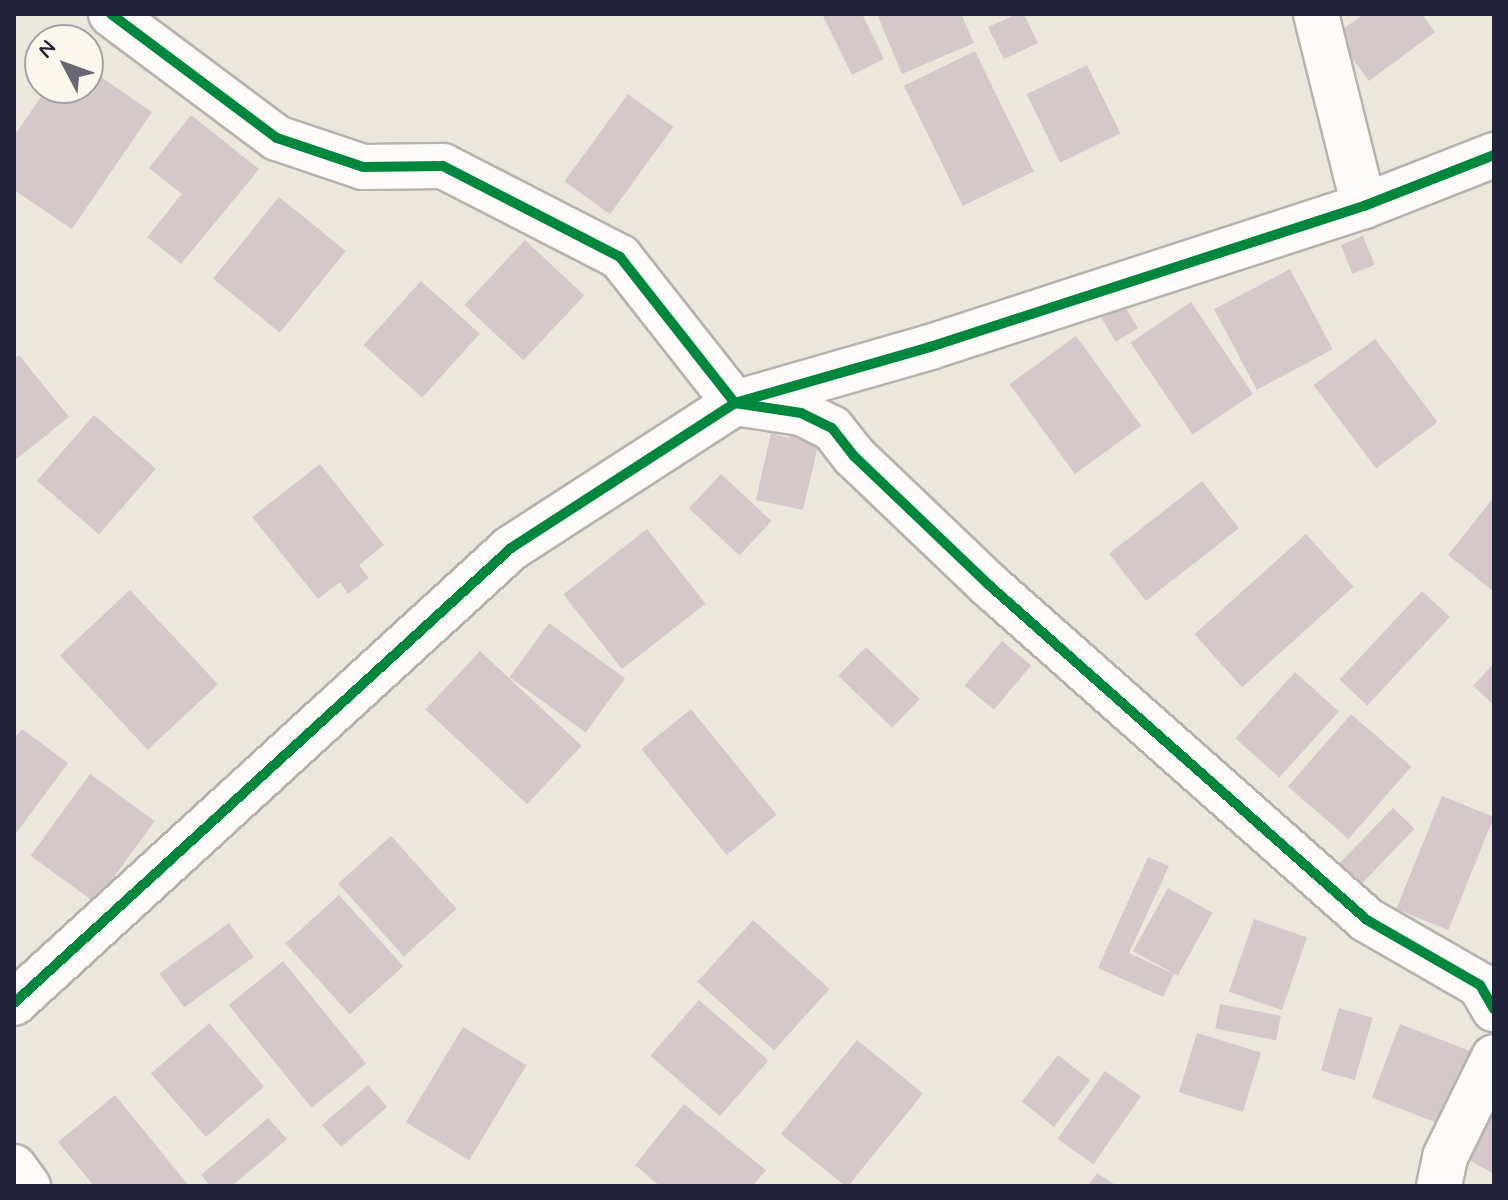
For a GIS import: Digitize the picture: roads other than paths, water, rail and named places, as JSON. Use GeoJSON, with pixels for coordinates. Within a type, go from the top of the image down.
{"type":"FeatureCollection","features":[{"type":"Feature","properties":{"kind":"street"},"geometry":{"type":"LineString","coordinates":[[111,14],[277,138],[363,167],[443,166],[620,257],[735,403],[801,413],[832,428],[854,456],[989,585],[1367,920],[1480,985],[1494,1009]]}},
{"type":"Feature","properties":{"kind":"street"},"geometry":{"type":"LineString","coordinates":[[1316,14],[1364,206]]}},
{"type":"Feature","properties":{"kind":"street"},"geometry":{"type":"LineString","coordinates":[[14,1003],[511,548],[735,403],[930,347],[1364,206],[1494,155]]}},
{"type":"Feature","properties":{"kind":"street"},"geometry":{"type":"LineString","coordinates":[[1439,1186],[1445,1157],[1494,1057]]}},
{"type":"Feature","properties":{"kind":"street"},"geometry":{"type":"LineString","coordinates":[[14,1167],[28,1186]]}}]}
